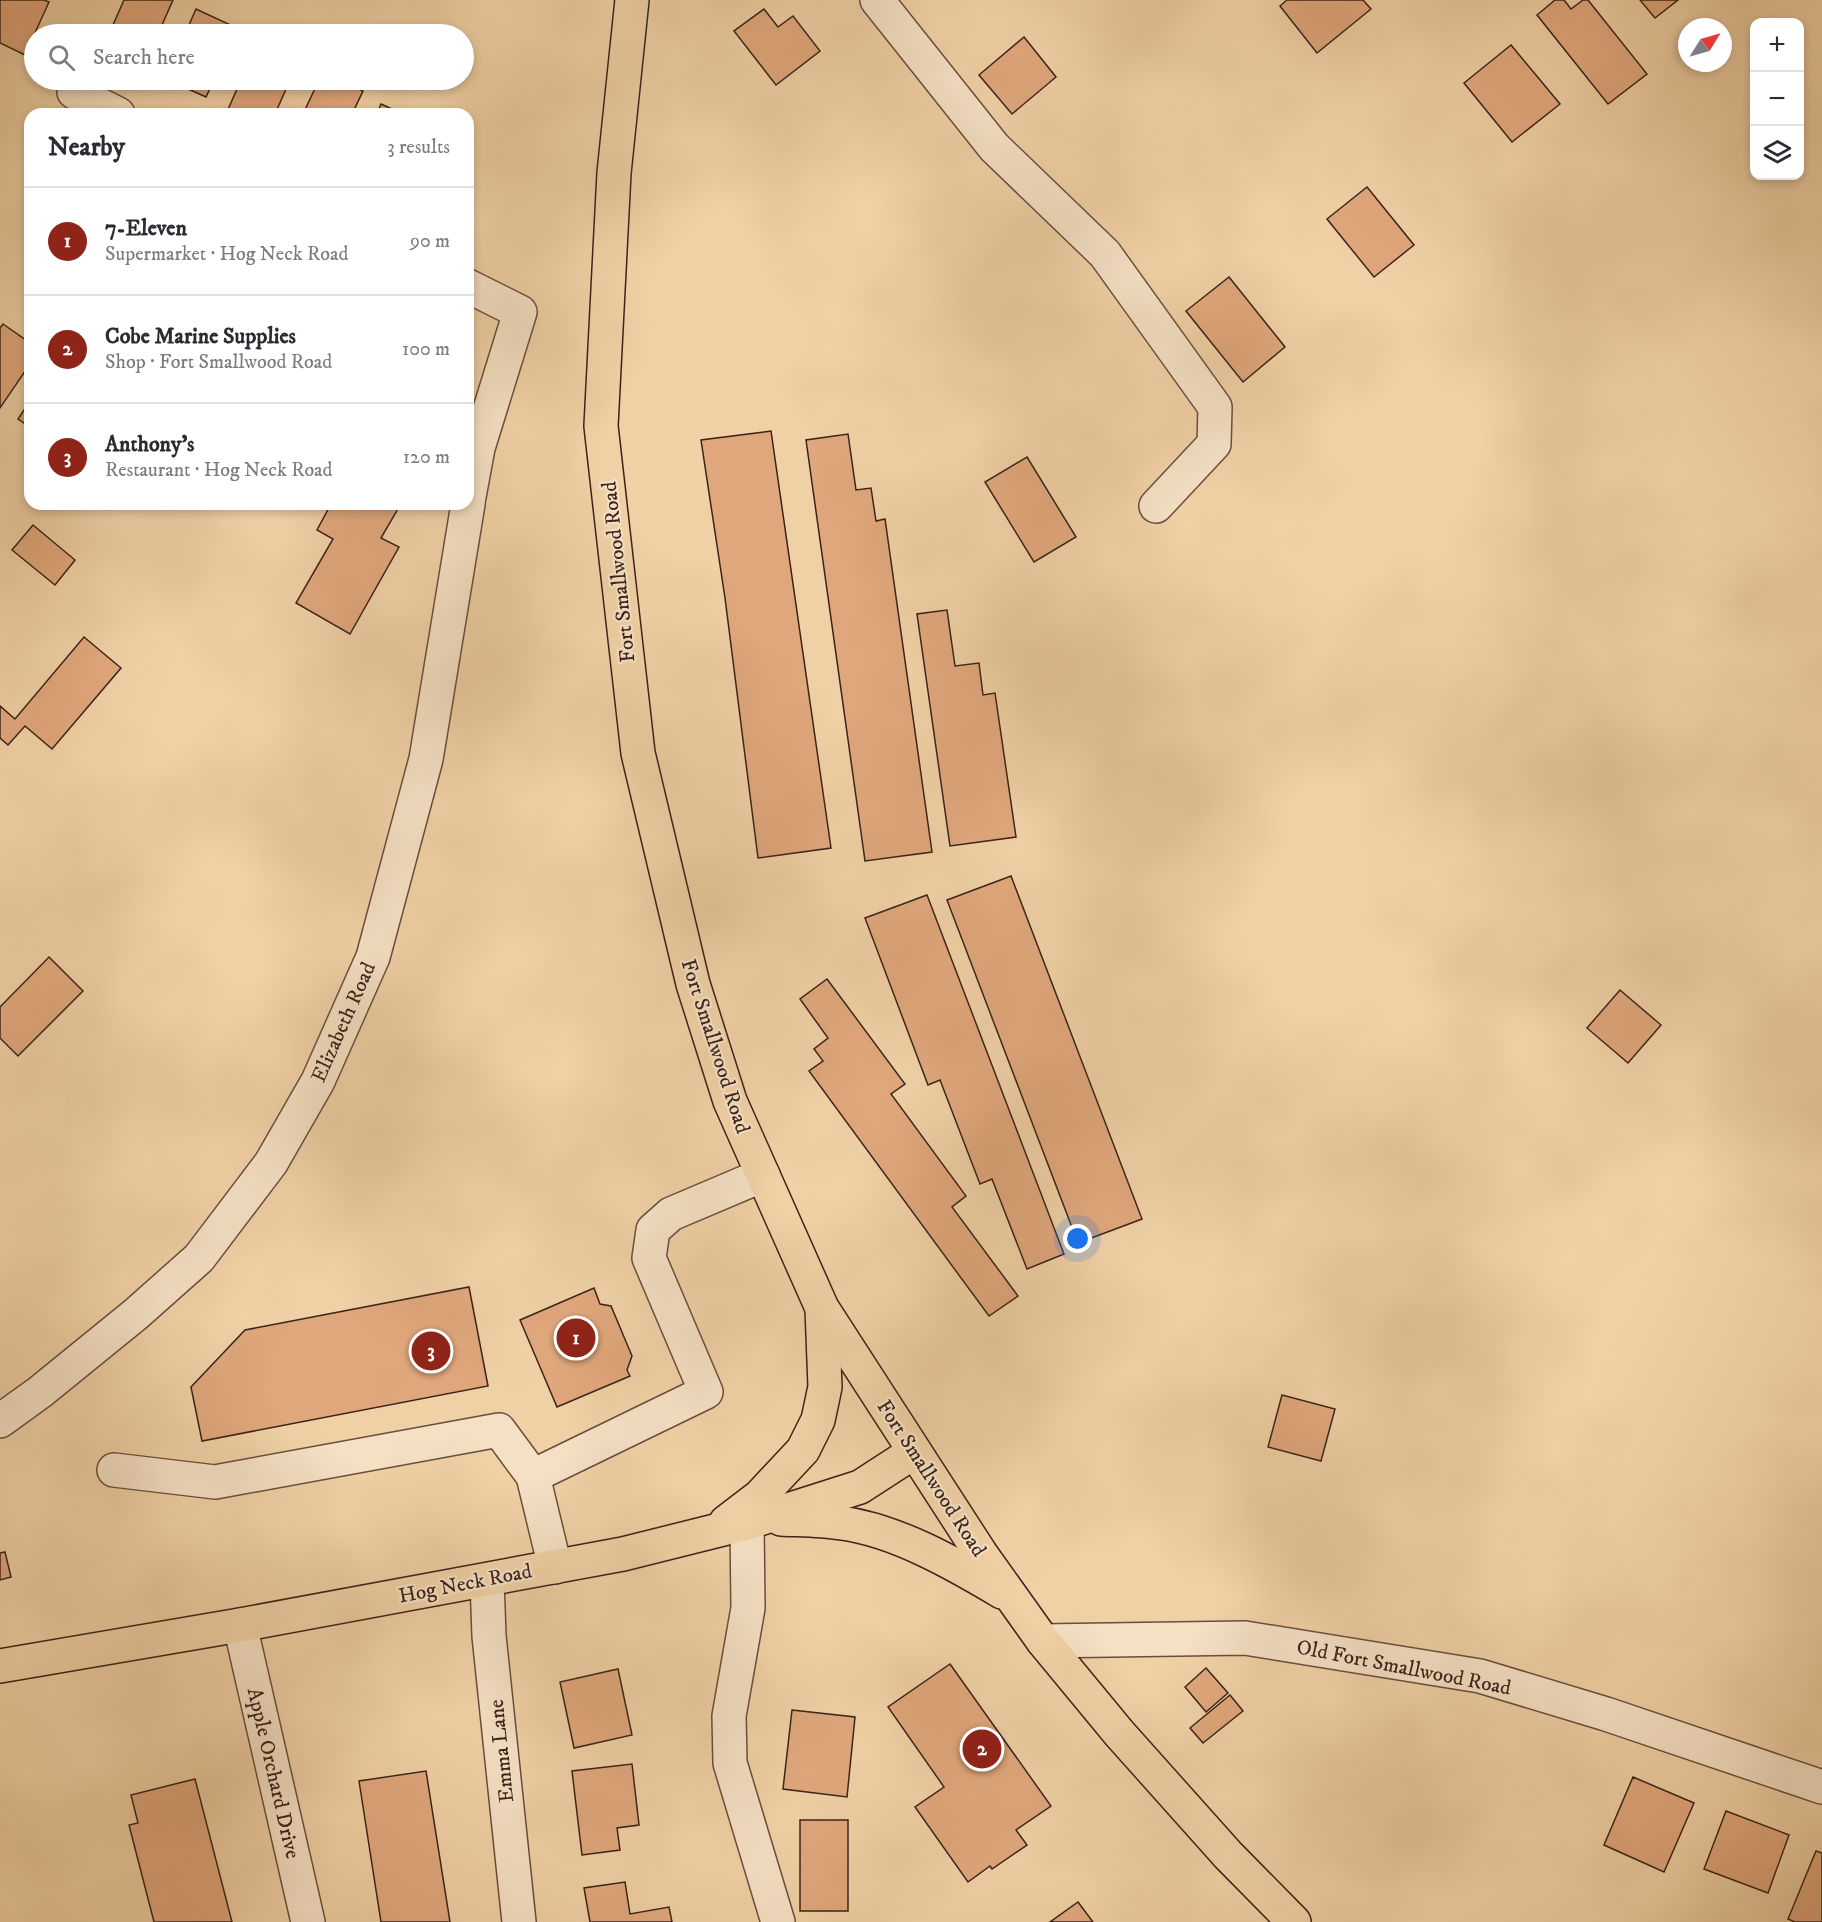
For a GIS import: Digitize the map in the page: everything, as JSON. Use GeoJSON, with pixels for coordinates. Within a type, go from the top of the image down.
{"type":"FeatureCollection","features":[{"type":"Feature","properties":{"kind":"main road","name":"Fort Smallwood Road"},"geometry":{"type":"LineString","coordinates":[[632,0],[614,173],[601,426],[638,753],[693,984],[730,1101],[822,1308],[1012,1599],[1043,1641],[1119,1733],[1228,1855],[1294,1922]]}},
{"type":"Feature","properties":{"kind":"main road"},"geometry":{"type":"LineString","coordinates":[[714,1532],[760,1496],[803,1450],[818,1420],[825,1387],[822,1308]]}},
{"type":"Feature","properties":{"kind":"main road","name":"Hog Neck Road"},"geometry":{"type":"LineString","coordinates":[[0,1666],[240,1625],[623,1554],[756,1521],[860,1487],[914,1452]]}},
{"type":"Feature","properties":{"kind":"main road"},"geometry":{"type":"LineString","coordinates":[[756,1521],[842,1523],[879,1531],[973,1575],[1012,1599]]}},
{"type":"Feature","properties":{"kind":"street"},"geometry":{"type":"LineString","coordinates":[[877,0],[994,147],[1105,254],[1215,407],[1214,444],[1156,506]]}},
{"type":"Feature","properties":{"kind":"street"},"geometry":{"type":"LineString","coordinates":[[74,92],[106,108]]}},
{"type":"Feature","properties":{"kind":"street","name":"Elizabeth Road"},"geometry":{"type":"LineString","coordinates":[[474,289],[520,312],[474,442]]}},
{"type":"Feature","properties":{"kind":"street","name":"Elizabeth Road"},"geometry":{"type":"LineString","coordinates":[[0,1421],[58,1378],[136,1314],[199,1258],[271,1163],[318,1080],[373,957],[426,759],[467,510]]}},
{"type":"Feature","properties":{"kind":"street"},"geometry":{"type":"LineString","coordinates":[[533,1476],[706,1392],[649,1258],[653,1230],[670,1214],[763,1175]]}},
{"type":"Feature","properties":{"kind":"street"},"geometry":{"type":"LineString","coordinates":[[114,1470],[215,1482],[500,1430],[533,1476],[555,1567]]}},
{"type":"Feature","properties":{"kind":"street"},"geometry":{"type":"LineString","coordinates":[[756,1521],[748,1608],[729,1716],[730,1763],[778,1922]]}},
{"type":"Feature","properties":{"kind":"street","name":"Emma Lane"},"geometry":{"type":"LineString","coordinates":[[487,1580],[489,1636],[519,1922]]}},
{"type":"Feature","properties":{"kind":"street","name":"Apple Orchard Drive"},"geometry":{"type":"LineString","coordinates":[[240,1625],[308,1922]]}},
{"type":"Feature","properties":{"kind":"street","name":"Old Fort Smallwood Road"},"geometry":{"type":"LineString","coordinates":[[1043,1641],[1245,1638],[1480,1676],[1606,1713],[1822,1787]]}},
{"type":"Feature","properties":{"kind":"building"},"geometry":{"type":"Polygon","coordinates":[[[0,0],[49,2],[39,24],[24,24],[24,55],[0,43],[0,0]]]}},
{"type":"Feature","properties":{"kind":"building"},"geometry":{"type":"Polygon","coordinates":[[[124,0],[173,0],[162,24],[113,24],[124,0]]]}},
{"type":"Feature","properties":{"kind":"building"},"geometry":{"type":"Polygon","coordinates":[[[1287,0],[1363,0],[1371,9],[1317,53],[1280,6],[1287,0]]]}},
{"type":"Feature","properties":{"kind":"building"},"geometry":{"type":"Polygon","coordinates":[[[1555,0],[1564,0],[1571,9],[1583,0],[1588,0],[1647,74],[1608,104],[1537,15],[1555,0]]]}},
{"type":"Feature","properties":{"kind":"building"},"geometry":{"type":"Polygon","coordinates":[[[1640,0],[1678,0],[1655,18],[1640,0]]]}},
{"type":"Feature","properties":{"kind":"building"},"geometry":{"type":"Polygon","coordinates":[[[196,9],[228,24],[189,24],[196,9]]]}},
{"type":"Feature","properties":{"kind":"building"},"geometry":{"type":"Polygon","coordinates":[[[764,9],[778,27],[793,16],[820,51],[776,85],[734,31],[764,9]]]}},
{"type":"Feature","properties":{"kind":"building"},"geometry":{"type":"Polygon","coordinates":[[[1024,37],[1056,77],[1012,114],[979,75],[1024,37]]]}},
{"type":"Feature","properties":{"kind":"building"},"geometry":{"type":"Polygon","coordinates":[[[1511,45],[1560,104],[1512,142],[1464,83],[1511,45]]]}},
{"type":"Feature","properties":{"kind":"building"},"geometry":{"type":"Polygon","coordinates":[[[190,90],[209,90],[206,97],[190,90]]]}},
{"type":"Feature","properties":{"kind":"building"},"geometry":{"type":"Polygon","coordinates":[[[237,90],[286,90],[278,108],[229,108],[237,90]]]}},
{"type":"Feature","properties":{"kind":"building"},"geometry":{"type":"Polygon","coordinates":[[[314,90],[363,91],[355,108],[306,108],[314,90]]]}},
{"type":"Feature","properties":{"kind":"building"},"geometry":{"type":"Polygon","coordinates":[[[1367,187],[1414,245],[1374,277],[1327,219],[1367,187]]]}},
{"type":"Feature","properties":{"kind":"building"},"geometry":{"type":"Polygon","coordinates":[[[1229,277],[1285,347],[1243,382],[1186,311],[1229,277]]]}},
{"type":"Feature","properties":{"kind":"building"},"geometry":{"type":"Polygon","coordinates":[[[3,324],[24,339],[24,373],[0,408],[0,328],[3,324]]]}},
{"type":"Feature","properties":{"kind":"building"},"geometry":{"type":"Polygon","coordinates":[[[24,410],[24,423],[18,419],[24,410]]]}},
{"type":"Feature","properties":{"kind":"building"},"geometry":{"type":"Polygon","coordinates":[[[771,431],[831,848],[758,858],[725,598],[701,440],[771,431]]]}},
{"type":"Feature","properties":{"kind":"building"},"geometry":{"type":"Polygon","coordinates":[[[848,434],[856,490],[871,488],[876,521],[885,519],[932,852],[865,861],[806,440],[848,434]]]}},
{"type":"Feature","properties":{"kind":"building"},"geometry":{"type":"Polygon","coordinates":[[[1027,457],[1076,537],[1034,562],[985,482],[1027,457]]]}},
{"type":"Feature","properties":{"kind":"building"},"geometry":{"type":"Polygon","coordinates":[[[328,510],[397,510],[381,538],[399,547],[350,634],[296,603],[333,539],[317,530],[328,510]]]}},
{"type":"Feature","properties":{"kind":"building"},"geometry":{"type":"Polygon","coordinates":[[[33,525],[75,560],[55,585],[12,550],[33,525]]]}},
{"type":"Feature","properties":{"kind":"building"},"geometry":{"type":"Polygon","coordinates":[[[947,610],[955,666],[979,663],[983,695],[995,693],[1016,837],[950,846],[917,614],[947,610]]]}},
{"type":"Feature","properties":{"kind":"building"},"geometry":{"type":"Polygon","coordinates":[[[84,637],[121,668],[52,749],[25,726],[8,745],[0,738],[0,706],[15,719],[84,637]]]}},
{"type":"Feature","properties":{"kind":"building"},"geometry":{"type":"Polygon","coordinates":[[[1011,876],[1142,1219],[1078,1243],[947,900],[1011,876]]]}},
{"type":"Feature","properties":{"kind":"building"},"geometry":{"type":"Polygon","coordinates":[[[927,895],[1064,1254],[1027,1269],[992,1179],[980,1184],[940,1080],[928,1085],[865,918],[927,895]]]}},
{"type":"Feature","properties":{"kind":"building"},"geometry":{"type":"Polygon","coordinates":[[[49,957],[83,991],[18,1056],[0,1038],[0,1007],[49,957]]]}},
{"type":"Feature","properties":{"kind":"building"},"geometry":{"type":"Polygon","coordinates":[[[827,979],[905,1084],[891,1094],[966,1196],[952,1207],[1018,1296],[989,1316],[809,1071],[823,1061],[814,1049],[828,1038],[800,999],[827,979]]]}},
{"type":"Feature","properties":{"kind":"building"},"geometry":{"type":"Polygon","coordinates":[[[1620,990],[1661,1025],[1628,1063],[1587,1028],[1620,990]]]}},
{"type":"Feature","properties":{"kind":"building"},"geometry":{"type":"Polygon","coordinates":[[[469,1287],[488,1386],[202,1441],[191,1387],[245,1330],[469,1287]]]}},
{"type":"Feature","properties":{"kind":"building"},"geometry":{"type":"Polygon","coordinates":[[[594,1288],[600,1304],[611,1306],[632,1356],[627,1370],[630,1376],[557,1407],[520,1320],[594,1288]]]}},
{"type":"Feature","properties":{"kind":"building"},"geometry":{"type":"Polygon","coordinates":[[[1282,1395],[1335,1409],[1321,1461],[1268,1447],[1282,1395]]]}},
{"type":"Feature","properties":{"kind":"building"},"geometry":{"type":"Polygon","coordinates":[[[5,1552],[11,1577],[0,1580],[0,1553],[5,1552]]]}},
{"type":"Feature","properties":{"kind":"building"},"geometry":{"type":"Polygon","coordinates":[[[950,1664],[1051,1806],[1016,1830],[1027,1845],[992,1869],[990,1866],[968,1882],[915,1807],[944,1787],[888,1707],[950,1664]]]}},
{"type":"Feature","properties":{"kind":"building"},"geometry":{"type":"Polygon","coordinates":[[[1206,1668],[1228,1693],[1206,1712],[1185,1687],[1206,1668]]]}},
{"type":"Feature","properties":{"kind":"building"},"geometry":{"type":"Polygon","coordinates":[[[618,1669],[632,1735],[574,1748],[560,1682],[618,1669]]]}},
{"type":"Feature","properties":{"kind":"building"},"geometry":{"type":"Polygon","coordinates":[[[1230,1695],[1243,1711],[1203,1743],[1190,1728],[1230,1695]]]}},
{"type":"Feature","properties":{"kind":"building"},"geometry":{"type":"Polygon","coordinates":[[[792,1710],[855,1717],[847,1797],[783,1789],[792,1710]]]}},
{"type":"Feature","properties":{"kind":"building"},"geometry":{"type":"Polygon","coordinates":[[[632,1764],[639,1825],[617,1828],[620,1850],[582,1855],[572,1771],[632,1764]]]}},
{"type":"Feature","properties":{"kind":"building"},"geometry":{"type":"Polygon","coordinates":[[[426,1771],[450,1922],[381,1922],[359,1781],[426,1771]]]}},
{"type":"Feature","properties":{"kind":"building"},"geometry":{"type":"Polygon","coordinates":[[[1633,1777],[1694,1803],[1664,1872],[1604,1845],[1633,1777]]]}},
{"type":"Feature","properties":{"kind":"building"},"geometry":{"type":"Polygon","coordinates":[[[195,1779],[232,1922],[154,1922],[129,1825],[138,1823],[131,1795],[195,1779]]]}},
{"type":"Feature","properties":{"kind":"building"},"geometry":{"type":"Polygon","coordinates":[[[1726,1811],[1789,1835],[1768,1893],[1704,1869],[1726,1811]]]}},
{"type":"Feature","properties":{"kind":"building"},"geometry":{"type":"Polygon","coordinates":[[[800,1820],[848,1820],[848,1911],[800,1911],[800,1820]]]}},
{"type":"Feature","properties":{"kind":"building"},"geometry":{"type":"Polygon","coordinates":[[[1816,1851],[1822,1853],[1822,1922],[1795,1922],[1788,1919],[1816,1851]]]}},
{"type":"Feature","properties":{"kind":"building"},"geometry":{"type":"Polygon","coordinates":[[[625,1882],[630,1914],[669,1907],[672,1922],[590,1922],[584,1888],[625,1882]]]}},
{"type":"Feature","properties":{"kind":"building"},"geometry":{"type":"Polygon","coordinates":[[[1078,1902],[1093,1922],[1050,1922],[1078,1902]]]}},
{"type":"Feature","properties":{"kind":"place","name":"7-Eleven"},"geometry":{"type":"Point","coordinates":[576,1338]}},
{"type":"Feature","properties":{"kind":"place","name":"Anthony's"},"geometry":{"type":"Point","coordinates":[431,1351]}},
{"type":"Feature","properties":{"kind":"place","name":"Cobe Marine Supplies"},"geometry":{"type":"Point","coordinates":[982,1749]}}]}
